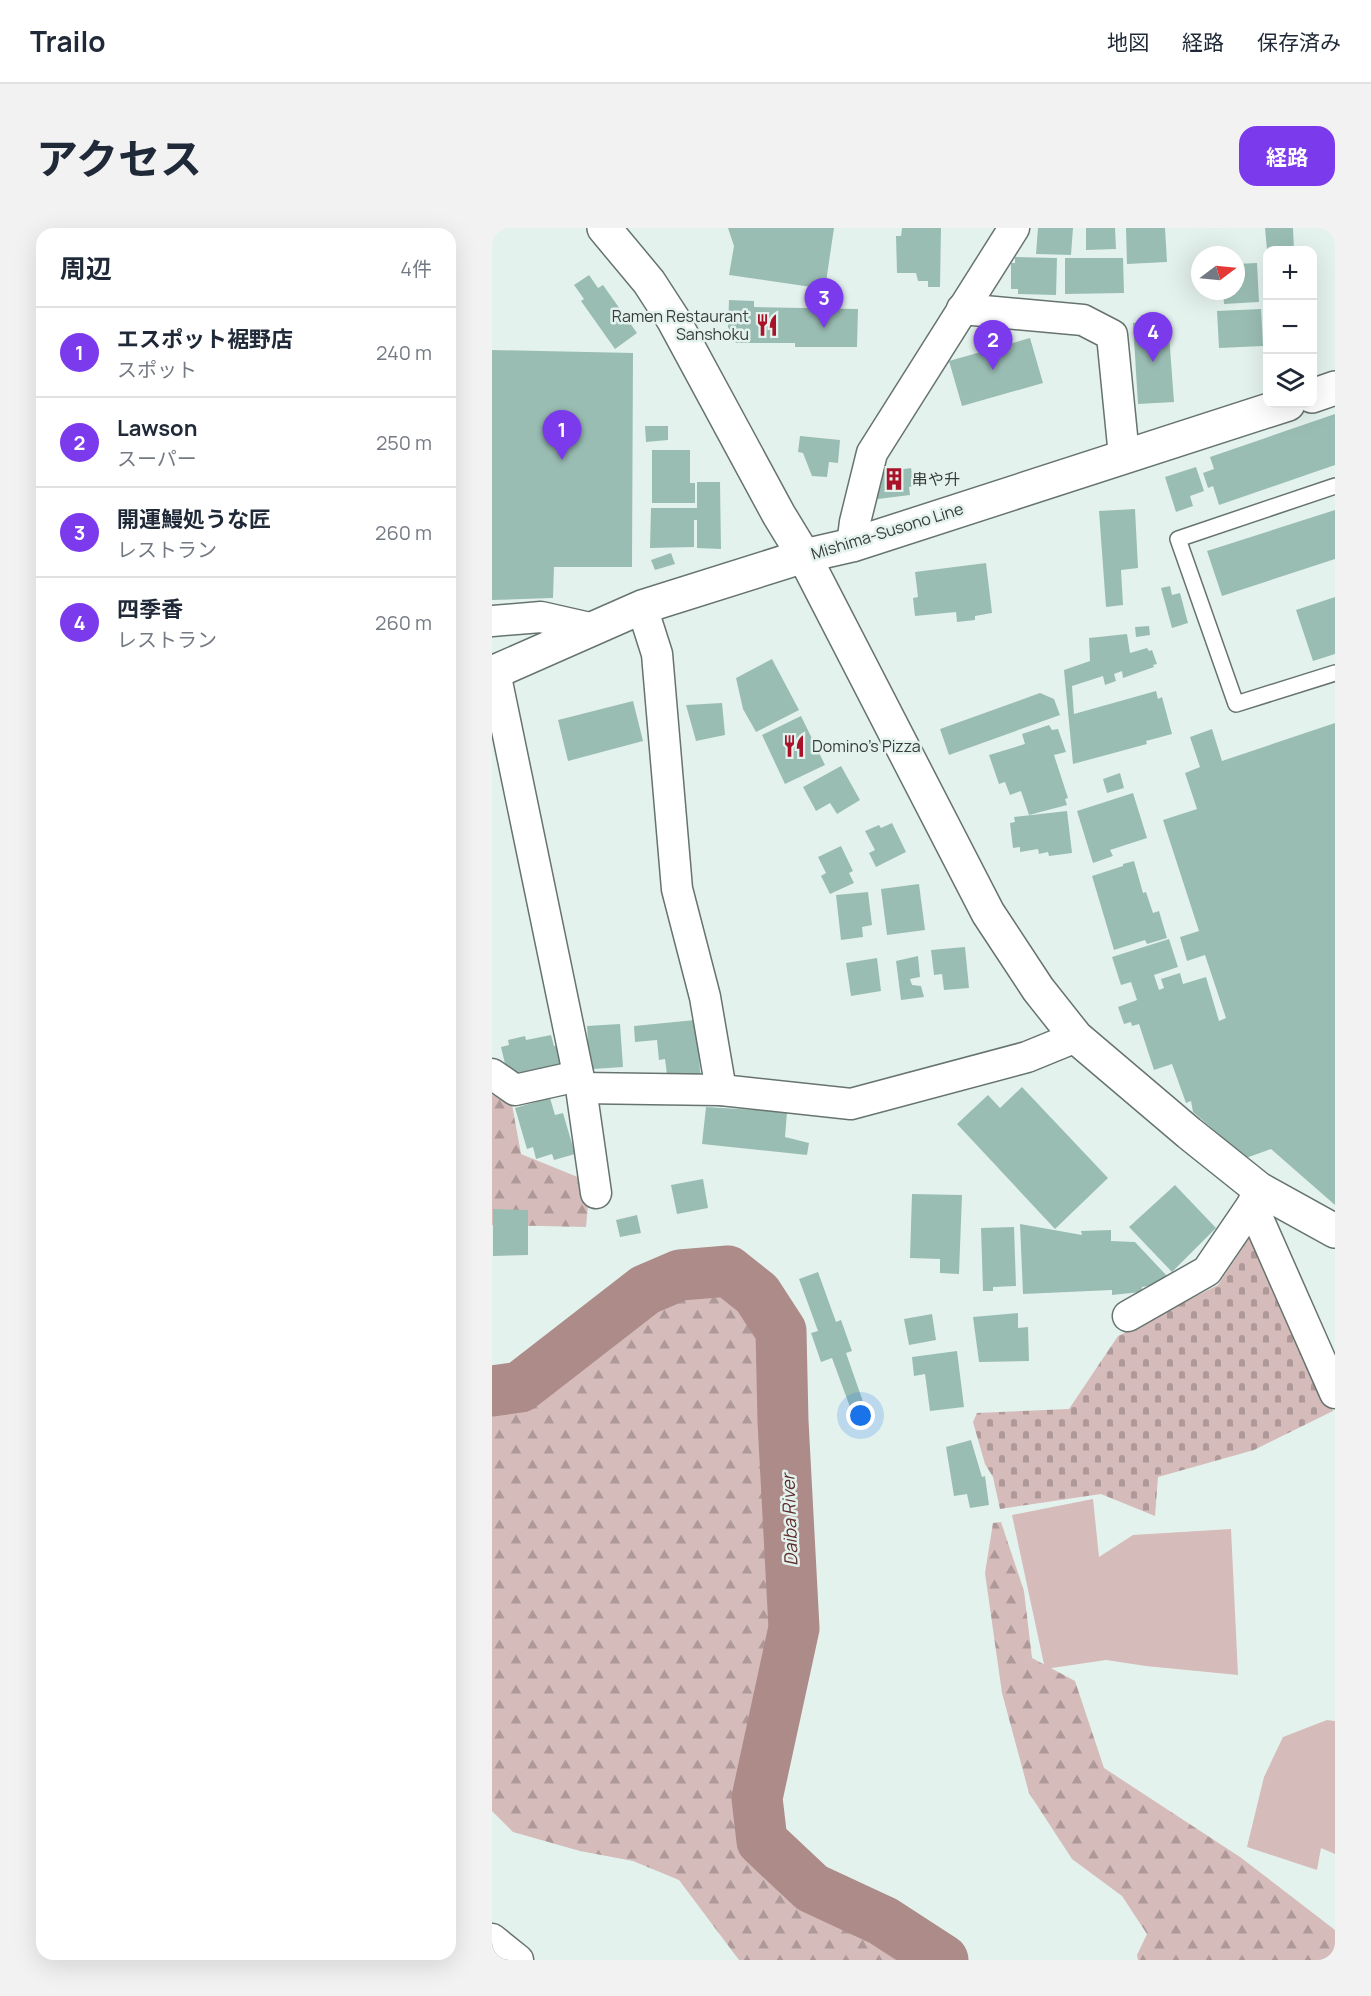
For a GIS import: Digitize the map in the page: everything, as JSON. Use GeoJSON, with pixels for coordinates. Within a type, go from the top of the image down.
{"type":"FeatureCollection","features":[{"type":"Feature","properties":{"kind":"street"},"geometry":{"type":"LineString","coordinates":[[604,228],[649,282],[673,319],[804,556],[988,913],[1038,989],[1076,1037],[1255,1197],[1335,1231]]}},
{"type":"Feature","properties":{"kind":"street"},"geometry":{"type":"LineString","coordinates":[[852,545],[855,522],[872,453],[1014,228]]}},
{"type":"Feature","properties":{"kind":"street"},"geometry":{"type":"LineString","coordinates":[[962,309],[1083,320],[1112,335],[1124,456]]}},
{"type":"Feature","properties":{"kind":"street"},"geometry":{"type":"LineString","coordinates":[[1317,394],[1335,388]]}},
{"type":"Feature","properties":{"kind":"street","name":"Mishima-Susono Line"},"geometry":{"type":"LineString","coordinates":[[493,672],[642,607],[804,556],[852,545],[1275,408]]}},
{"type":"Feature","properties":{"kind":"street"},"geometry":{"type":"LineString","coordinates":[[642,607],[657,654],[677,889],[705,997],[721,1090]]}},
{"type":"Feature","properties":{"kind":"street"},"geometry":{"type":"LineString","coordinates":[[492,621],[541,617],[594,629]]}},
{"type":"Feature","properties":{"kind":"street"},"geometry":{"type":"LineString","coordinates":[[493,672],[579,1082],[596,1193]]}},
{"type":"Feature","properties":{"kind":"street"},"geometry":{"type":"LineString","coordinates":[[492,1074],[515,1090],[579,1082],[721,1090],[851,1104],[1028,1057],[1076,1037]]}},
{"type":"Feature","properties":{"kind":"street"},"geometry":{"type":"LineString","coordinates":[[1128,1316],[1207,1271],[1255,1197]]}},
{"type":"Feature","properties":{"kind":"street"},"geometry":{"type":"LineString","coordinates":[[1255,1197],[1335,1393]]}},
{"type":"Feature","properties":{"kind":"street"},"geometry":{"type":"LineString","coordinates":[[492,1939],[518,1960]]}},
{"type":"Feature","properties":{"kind":"lane"},"geometry":{"type":"LineString","coordinates":[[1335,486],[1178,539],[1236,704],[1335,673]]}},
{"type":"Feature","properties":{"kind":"green space"},"geometry":{"type":"Polygon","coordinates":[[[492,1095],[511,1099],[521,1154],[590,1182],[586,1227],[492,1225],[492,1095]]]}},
{"type":"Feature","properties":{"kind":"green space"},"geometry":{"type":"Polygon","coordinates":[[[1252,1234],[1333,1411],[1254,1450],[1158,1477],[1155,1516],[1101,1494],[1000,1509],[993,1477],[985,1464],[973,1422],[977,1413],[1069,1409],[1118,1336],[1218,1285],[1252,1234]]]}},
{"type":"Feature","properties":{"kind":"green space"},"geometry":{"type":"Polygon","coordinates":[[[705,1284],[737,1299],[770,1336],[777,1556],[768,1670],[745,1822],[792,1904],[954,1960],[739,1960],[679,1880],[633,1861],[580,1851],[513,1832],[492,1811],[492,1401],[514,1399],[548,1366],[644,1301],[705,1284]]]}},
{"type":"Feature","properties":{"kind":"green space"},"geometry":{"type":"Polygon","coordinates":[[[1093,1499],[1099,1557],[1133,1535],[1231,1529],[1238,1675],[1106,1660],[1045,1669],[1012,1515],[1093,1499]]]}},
{"type":"Feature","properties":{"kind":"green space"},"geometry":{"type":"Polygon","coordinates":[[[1001,1522],[1024,1591],[1032,1658],[1075,1681],[1104,1768],[1240,1857],[1335,1930],[1335,1960],[1138,1960],[1137,1955],[1147,1934],[1122,1896],[1072,1859],[1029,1793],[1002,1693],[985,1573],[993,1523],[1001,1522]]]}},
{"type":"Feature","properties":{"kind":"green space"},"geometry":{"type":"Polygon","coordinates":[[[1327,1720],[1335,1721],[1335,1854],[1321,1848],[1317,1870],[1247,1847],[1264,1777],[1283,1737],[1327,1720]]]}},
{"type":"Feature","properties":{"kind":"building"},"geometry":{"type":"Polygon","coordinates":[[[728,228],[834,228],[825,289],[729,275],[734,246],[728,228]]]}},
{"type":"Feature","properties":{"kind":"building"},"geometry":{"type":"Polygon","coordinates":[[[902,228],[941,228],[940,287],[928,287],[928,281],[918,281],[916,273],[897,273],[896,236],[901,236],[902,228]]]}},
{"type":"Feature","properties":{"kind":"building"},"geometry":{"type":"Polygon","coordinates":[[[1038,228],[1073,228],[1071,255],[1036,254],[1038,228]]]}},
{"type":"Feature","properties":{"kind":"building"},"geometry":{"type":"Polygon","coordinates":[[[1086,228],[1115,228],[1116,249],[1086,250],[1086,228]]]}},
{"type":"Feature","properties":{"kind":"building"},"geometry":{"type":"Polygon","coordinates":[[[1126,228],[1165,228],[1167,262],[1127,264],[1126,228]]]}},
{"type":"Feature","properties":{"kind":"building"},"geometry":{"type":"Polygon","coordinates":[[[1265,228],[1293,228],[1294,246],[1267,246],[1265,228]]]}},
{"type":"Feature","properties":{"kind":"building"},"geometry":{"type":"Polygon","coordinates":[[[1015,257],[1057,258],[1056,295],[1018,294],[1018,289],[1011,289],[1011,263],[1015,263],[1015,257]]]}},
{"type":"Feature","properties":{"kind":"building"},"geometry":{"type":"Polygon","coordinates":[[[1065,258],[1123,258],[1124,293],[1065,294],[1065,258]]]}},
{"type":"Feature","properties":{"kind":"building"},"geometry":{"type":"Polygon","coordinates":[[[1257,263],[1259,302],[1224,304],[1224,300],[1245,300],[1245,264],[1257,263]]]}},
{"type":"Feature","properties":{"kind":"building"},"geometry":{"type":"Polygon","coordinates":[[[589,275],[598,288],[603,285],[637,333],[615,349],[581,301],[584,299],[574,285],[589,275]]]}},
{"type":"Feature","properties":{"kind":"building"},"geometry":{"type":"Polygon","coordinates":[[[729,300],[754,301],[754,307],[858,309],[857,347],[795,347],[795,343],[736,343],[728,327],[729,300]]]}},
{"type":"Feature","properties":{"kind":"building"},"geometry":{"type":"Polygon","coordinates":[[[1261,309],[1263,346],[1219,348],[1217,311],[1261,309]]]}},
{"type":"Feature","properties":{"kind":"building"},"geometry":{"type":"Polygon","coordinates":[[[1168,321],[1174,402],[1138,404],[1133,323],[1168,321]]]}},
{"type":"Feature","properties":{"kind":"building"},"geometry":{"type":"Polygon","coordinates":[[[1030,338],[1043,383],[962,406],[949,361],[1030,338]]]}},
{"type":"Feature","properties":{"kind":"building"},"geometry":{"type":"Polygon","coordinates":[[[492,350],[633,353],[632,567],[554,567],[553,598],[492,600],[492,350]]]}},
{"type":"Feature","properties":{"kind":"building"},"geometry":{"type":"Polygon","coordinates":[[[1335,414],[1335,465],[1219,505],[1213,486],[1208,488],[1203,473],[1214,469],[1210,457],[1335,414]]]}},
{"type":"Feature","properties":{"kind":"building"},"geometry":{"type":"Polygon","coordinates":[[[645,426],[668,426],[668,440],[646,442],[645,426]]]}},
{"type":"Feature","properties":{"kind":"building"},"geometry":{"type":"Polygon","coordinates":[[[800,436],[840,440],[838,463],[829,462],[827,477],[812,476],[803,453],[798,452],[800,436]]]}},
{"type":"Feature","properties":{"kind":"building"},"geometry":{"type":"Polygon","coordinates":[[[652,450],[690,450],[690,483],[695,483],[695,503],[652,503],[652,450]]]}},
{"type":"Feature","properties":{"kind":"building"},"geometry":{"type":"Polygon","coordinates":[[[1196,467],[1204,491],[1190,496],[1193,506],[1176,512],[1165,477],[1196,467]]]}},
{"type":"Feature","properties":{"kind":"building","name":"串や升"},"geometry":{"type":"Polygon","coordinates":[[[911,468],[914,486],[909,487],[910,495],[878,499],[875,473],[911,468]]]}},
{"type":"Feature","properties":{"kind":"building"},"geometry":{"type":"Polygon","coordinates":[[[697,482],[720,482],[721,549],[697,548],[697,520],[694,520],[694,547],[650,548],[651,508],[697,508],[697,482]]]}},
{"type":"Feature","properties":{"kind":"building"},"geometry":{"type":"Polygon","coordinates":[[[1135,509],[1138,568],[1121,570],[1123,605],[1106,607],[1099,511],[1135,509]]]}},
{"type":"Feature","properties":{"kind":"building"},"geometry":{"type":"Polygon","coordinates":[[[1335,510],[1335,559],[1222,596],[1207,551],[1335,510]]]}},
{"type":"Feature","properties":{"kind":"building"},"geometry":{"type":"Polygon","coordinates":[[[671,553],[675,564],[655,570],[651,560],[671,553]]]}},
{"type":"Feature","properties":{"kind":"building"},"geometry":{"type":"Polygon","coordinates":[[[986,563],[992,613],[975,616],[975,620],[957,622],[956,612],[915,616],[913,598],[918,597],[915,572],[986,563]]]}},
{"type":"Feature","properties":{"kind":"building"},"geometry":{"type":"Polygon","coordinates":[[[1170,586],[1172,595],[1180,593],[1188,623],[1172,628],[1161,588],[1170,586]]]}},
{"type":"Feature","properties":{"kind":"building"},"geometry":{"type":"Polygon","coordinates":[[[1335,597],[1335,654],[1313,661],[1296,610],[1335,597]]]}},
{"type":"Feature","properties":{"kind":"building"},"geometry":{"type":"Polygon","coordinates":[[[1149,626],[1150,635],[1136,637],[1135,627],[1149,626]]]}},
{"type":"Feature","properties":{"kind":"building"},"geometry":{"type":"Polygon","coordinates":[[[1127,634],[1130,653],[1147,648],[1149,651],[1152,650],[1157,664],[1123,678],[1122,671],[1114,674],[1116,681],[1105,685],[1103,676],[1072,686],[1074,714],[1156,691],[1158,699],[1162,697],[1172,734],[1146,741],[1147,744],[1073,764],[1064,670],[1090,661],[1089,638],[1127,634]]]}},
{"type":"Feature","properties":{"kind":"building"},"geometry":{"type":"Polygon","coordinates":[[[772,659],[799,710],[756,732],[743,709],[736,678],[772,659]]]}},
{"type":"Feature","properties":{"kind":"building"},"geometry":{"type":"Polygon","coordinates":[[[1040,693],[1054,699],[1060,715],[949,755],[940,729],[1040,693]]]}},
{"type":"Feature","properties":{"kind":"building"},"geometry":{"type":"Polygon","coordinates":[[[633,701],[643,741],[568,761],[558,720],[633,701]]]}},
{"type":"Feature","properties":{"kind":"building"},"geometry":{"type":"Polygon","coordinates":[[[722,703],[725,735],[696,741],[686,705],[722,703]]]}},
{"type":"Feature","properties":{"kind":"building"},"geometry":{"type":"Polygon","coordinates":[[[801,716],[825,765],[785,784],[762,735],[801,716]]]}},
{"type":"Feature","properties":{"kind":"building"},"geometry":{"type":"Polygon","coordinates":[[[1335,723],[1335,1205],[1271,1149],[1246,1158],[1193,1112],[1191,1101],[1186,1103],[1172,1064],[1154,1070],[1139,1024],[1132,1026],[1131,1022],[1124,1024],[1118,1007],[1137,1000],[1131,982],[1121,985],[1112,957],[1169,939],[1178,967],[1154,975],[1159,990],[1164,988],[1161,979],[1180,973],[1183,984],[1206,977],[1219,1021],[1226,1018],[1205,955],[1187,961],[1180,937],[1199,931],[1163,820],[1197,809],[1185,773],[1200,767],[1190,737],[1212,729],[1222,761],[1335,723]]]}},
{"type":"Feature","properties":{"kind":"building"},"geometry":{"type":"Polygon","coordinates":[[[1049,725],[1052,730],[1058,729],[1066,752],[1054,755],[1068,798],[1065,799],[1067,805],[1029,815],[1021,791],[1010,795],[1005,782],[999,784],[989,755],[1025,744],[1022,734],[1049,725]]]}},
{"type":"Feature","properties":{"kind":"building"},"geometry":{"type":"Polygon","coordinates":[[[841,766],[860,800],[837,814],[830,803],[816,811],[803,787],[841,766]]]}},
{"type":"Feature","properties":{"kind":"building"},"geometry":{"type":"Polygon","coordinates":[[[1120,773],[1124,788],[1107,793],[1103,779],[1120,773]]]}},
{"type":"Feature","properties":{"kind":"building"},"geometry":{"type":"Polygon","coordinates":[[[1133,793],[1147,838],[1110,850],[1113,856],[1093,863],[1077,811],[1133,793]]]}},
{"type":"Feature","properties":{"kind":"building"},"geometry":{"type":"Polygon","coordinates":[[[1067,811],[1072,853],[1049,856],[1048,852],[1039,854],[1038,849],[1020,852],[1020,847],[1013,848],[1010,823],[1015,822],[1014,817],[1067,811]]]}},
{"type":"Feature","properties":{"kind":"building"},"geometry":{"type":"Polygon","coordinates":[[[892,823],[906,852],[876,867],[869,853],[875,850],[865,831],[892,823]]]}},
{"type":"Feature","properties":{"kind":"building"},"geometry":{"type":"Polygon","coordinates":[[[841,846],[853,871],[849,873],[854,883],[830,894],[821,876],[826,873],[818,857],[841,846]]]}},
{"type":"Feature","properties":{"kind":"building"},"geometry":{"type":"Polygon","coordinates":[[[1134,861],[1143,893],[1146,892],[1153,913],[1159,911],[1167,938],[1147,944],[1145,940],[1114,950],[1092,876],[1134,861]]]}},
{"type":"Feature","properties":{"kind":"building"},"geometry":{"type":"Polygon","coordinates":[[[919,884],[925,930],[887,935],[881,889],[919,884]]]}},
{"type":"Feature","properties":{"kind":"building"},"geometry":{"type":"Polygon","coordinates":[[[868,892],[872,925],[862,927],[863,937],[841,940],[836,895],[868,892]]]}},
{"type":"Feature","properties":{"kind":"building"},"geometry":{"type":"Polygon","coordinates":[[[965,947],[969,988],[944,990],[942,974],[934,975],[931,950],[965,947]]]}},
{"type":"Feature","properties":{"kind":"building"},"geometry":{"type":"Polygon","coordinates":[[[918,956],[920,977],[910,979],[912,985],[921,986],[924,997],[901,1000],[896,961],[918,956]]]}},
{"type":"Feature","properties":{"kind":"building"},"geometry":{"type":"Polygon","coordinates":[[[877,958],[881,991],[851,996],[846,963],[877,958]]]}},
{"type":"Feature","properties":{"kind":"building"},"geometry":{"type":"Polygon","coordinates":[[[695,1020],[701,1079],[668,1083],[665,1059],[659,1060],[657,1040],[635,1042],[634,1026],[695,1020]]]}},
{"type":"Feature","properties":{"kind":"building"},"geometry":{"type":"Polygon","coordinates":[[[620,1024],[623,1067],[593,1069],[592,1061],[589,1061],[587,1026],[620,1024]]]}},
{"type":"Feature","properties":{"kind":"building"},"geometry":{"type":"Polygon","coordinates":[[[551,1035],[554,1046],[557,1046],[561,1064],[508,1076],[501,1047],[509,1045],[508,1040],[525,1036],[526,1040],[551,1035]]]}},
{"type":"Feature","properties":{"kind":"building"},"geometry":{"type":"Polygon","coordinates":[[[1022,1087],[1108,1178],[1055,1229],[957,1124],[988,1095],[1000,1108],[1022,1087]]]}},
{"type":"Feature","properties":{"kind":"building"},"geometry":{"type":"Polygon","coordinates":[[[550,1098],[555,1115],[563,1113],[575,1154],[554,1160],[552,1154],[536,1159],[533,1147],[527,1149],[515,1108],[550,1098]]]}},
{"type":"Feature","properties":{"kind":"building"},"geometry":{"type":"Polygon","coordinates":[[[706,1107],[787,1112],[785,1137],[809,1143],[807,1155],[702,1144],[706,1107]]]}},
{"type":"Feature","properties":{"kind":"building"},"geometry":{"type":"Polygon","coordinates":[[[703,1179],[708,1208],[677,1214],[671,1185],[703,1179]]]}},
{"type":"Feature","properties":{"kind":"building"},"geometry":{"type":"Polygon","coordinates":[[[1175,1185],[1216,1228],[1172,1272],[1129,1227],[1175,1185]]]}},
{"type":"Feature","properties":{"kind":"building"},"geometry":{"type":"Polygon","coordinates":[[[912,1194],[962,1195],[959,1274],[940,1273],[940,1259],[910,1258],[912,1194]]]}},
{"type":"Feature","properties":{"kind":"building"},"geometry":{"type":"Polygon","coordinates":[[[493,1209],[528,1210],[528,1255],[493,1256],[493,1209]]]}},
{"type":"Feature","properties":{"kind":"building"},"geometry":{"type":"Polygon","coordinates":[[[637,1215],[641,1233],[620,1237],[616,1220],[637,1215]]]}},
{"type":"Feature","properties":{"kind":"building"},"geometry":{"type":"Polygon","coordinates":[[[1020,1224],[1082,1235],[1081,1231],[1111,1230],[1111,1241],[1135,1242],[1167,1276],[1153,1285],[1142,1287],[1141,1292],[1112,1295],[1112,1290],[1023,1294],[1020,1224]]]}},
{"type":"Feature","properties":{"kind":"building"},"geometry":{"type":"Polygon","coordinates":[[[1014,1227],[1016,1286],[993,1287],[993,1291],[983,1291],[981,1228],[1014,1227]]]}},
{"type":"Feature","properties":{"kind":"building"},"geometry":{"type":"Polygon","coordinates":[[[818,1272],[836,1322],[841,1320],[852,1351],[846,1353],[867,1413],[854,1418],[832,1358],[821,1362],[811,1333],[818,1331],[799,1279],[818,1272]]]}},
{"type":"Feature","properties":{"kind":"building"},"geometry":{"type":"Polygon","coordinates":[[[1018,1313],[1018,1328],[1028,1327],[1029,1361],[979,1362],[973,1317],[1018,1313]]]}},
{"type":"Feature","properties":{"kind":"building"},"geometry":{"type":"Polygon","coordinates":[[[932,1314],[936,1340],[909,1345],[904,1319],[932,1314]]]}},
{"type":"Feature","properties":{"kind":"building"},"geometry":{"type":"Polygon","coordinates":[[[957,1351],[964,1407],[930,1411],[925,1374],[914,1376],[912,1357],[957,1351]]]}},
{"type":"Feature","properties":{"kind":"building"},"geometry":{"type":"Polygon","coordinates":[[[971,1440],[982,1477],[985,1476],[989,1505],[970,1508],[967,1494],[954,1496],[946,1447],[971,1440]]]}},
{"type":"Feature","properties":{"kind":"waterway","name":"Daiba River"},"geometry":{"type":"LineString","coordinates":[[492,1391],[520,1387],[645,1290],[680,1275],[728,1271],[757,1294],[781,1331],[783,1421],[794,1628],[757,1798],[762,1841],[812,1888],[883,1921],[943,1960]]}},
{"type":"Feature","properties":{"kind":"place","name":"Ramen Restaurant Sanshoku"},"geometry":{"type":"Point","coordinates":[767,325]}},
{"type":"Feature","properties":{"kind":"place","name":"開運鰻処うな匠"},"geometry":{"type":"Point","coordinates":[824,328]}},
{"type":"Feature","properties":{"kind":"place","name":"四季香"},"geometry":{"type":"Point","coordinates":[1153,362]}},
{"type":"Feature","properties":{"kind":"place","name":"Lawson"},"geometry":{"type":"Point","coordinates":[993,370]}},
{"type":"Feature","properties":{"kind":"place","name":"エスポット裾野店"},"geometry":{"type":"Point","coordinates":[562,460]}},
{"type":"Feature","properties":{"kind":"place","name":"串や升"},"geometry":{"type":"Point","coordinates":[894,479]}},
{"type":"Feature","properties":{"kind":"place","name":"Domino's Pizza"},"geometry":{"type":"Point","coordinates":[794,746]}}]}
